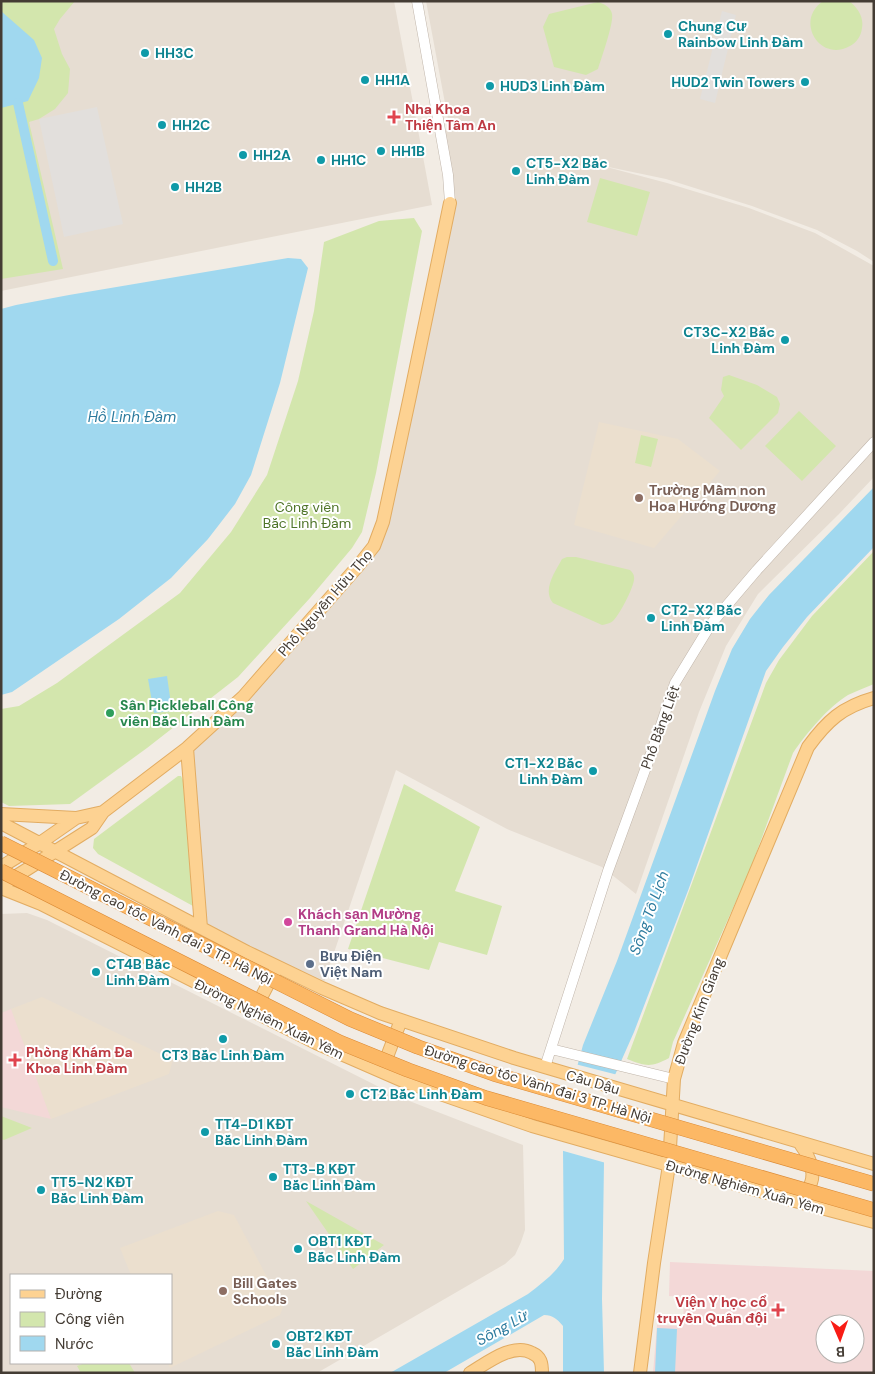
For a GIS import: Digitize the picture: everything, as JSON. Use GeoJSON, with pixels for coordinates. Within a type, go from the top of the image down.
{"type":"FeatureCollection","features":[{"type":"Feature","properties":{"kind":"highway","name":"Đường cao tốc Vành đai 3 TP. Hà Nội"},"geometry":{"type":"LineString","coordinates":[[1,843],[350,1019],[418,1047],[494,1074],[874,1184]]}},
{"type":"Feature","properties":{"kind":"highway","name":"Đường cao tốc Vành đai 3 TP. Hà Nội"},"geometry":{"type":"LineString","coordinates":[[4,867],[339,1042],[408,1070],[486,1098],[874,1210]]}},
{"type":"Feature","properties":{"kind":"main road","name":"Phố Nguyễn Hữu Thọ"},"geometry":{"type":"LineString","coordinates":[[1,887],[92,828],[103,812],[187,748],[243,697],[374,546],[383,522],[450,203]]}},
{"type":"Feature","properties":{"kind":"main road","name":"Đường Kim Giang"},"geometry":{"type":"LineString","coordinates":[[640,1373],[669,1165],[674,1079],[684,1044],[808,747],[820,730],[837,715],[858,703],[874,698]]}},
{"type":"Feature","properties":{"kind":"main road"},"geometry":{"type":"LineString","coordinates":[[187,748],[201,928]]}},
{"type":"Feature","properties":{"kind":"main road","name":"Phố Nguyễn Hữu Thọ"},"geometry":{"type":"LineString","coordinates":[[4,867],[76,818],[103,812]]}},
{"type":"Feature","properties":{"kind":"main road"},"geometry":{"type":"LineString","coordinates":[[1,814],[76,818]]}},
{"type":"Feature","properties":{"kind":"main road"},"geometry":{"type":"LineString","coordinates":[[1,823],[201,928],[322,988],[401,1020],[480,1048],[550,1069]]}},
{"type":"Feature","properties":{"kind":"main road","name":"Đường Nghiêm Xuân Yêm"},"geometry":{"type":"LineString","coordinates":[[1,887],[40,904],[316,1043],[426,1090],[546,1130],[617,1151],[795,1202],[874,1222]]}},
{"type":"Feature","properties":{"kind":"main road"},"geometry":{"type":"LineString","coordinates":[[254,1012],[278,967]]}},
{"type":"Feature","properties":{"kind":"main road"},"geometry":{"type":"LineString","coordinates":[[381,1072],[401,1020]]}},
{"type":"Feature","properties":{"kind":"main road","name":"Cầu Dậu"},"geometry":{"type":"LineString","coordinates":[[550,1069],[672,1105]]}},
{"type":"Feature","properties":{"kind":"main road"},"geometry":{"type":"LineString","coordinates":[[672,1105],[874,1164]]}},
{"type":"Feature","properties":{"kind":"main road"},"geometry":{"type":"LineString","coordinates":[[795,1202],[810,1184],[812,1177],[807,1153],[799,1142]]}},
{"type":"Feature","properties":{"kind":"main road"},"geometry":{"type":"LineString","coordinates":[[470,1373],[509,1352],[519,1349],[536,1354],[541,1360],[542,1373]]}},
{"type":"Feature","properties":{"kind":"street"},"geometry":{"type":"LineString","coordinates":[[417,1],[446,157],[450,203]]}},
{"type":"Feature","properties":{"kind":"street","name":"Phố Bằng Liệt"},"geometry":{"type":"LineString","coordinates":[[550,1069],[608,871],[675,683],[711,624],[757,570],[874,442]]}},
{"type":"Feature","properties":{"kind":"street"},"geometry":{"type":"LineString","coordinates":[[4,867],[27,870]]}},
{"type":"Feature","properties":{"kind":"street","name":"Cầu Dậu"},"geometry":{"type":"LineString","coordinates":[[555,1050],[674,1079]]}},
{"type":"Feature","properties":{"kind":"shaded area"},"geometry":{"type":"Polygon","coordinates":[[[1,1],[394,1],[432,205],[1,291],[1,1]]]}},
{"type":"Feature","properties":{"kind":"shaded area"},"geometry":{"type":"Polygon","coordinates":[[[426,1],[874,1],[874,262],[817,230],[752,206],[666,179],[599,165],[749,208],[815,233],[874,266],[874,477],[758,594],[726,646],[699,712],[636,894],[602,867],[507,829],[396,770],[322,988],[201,928],[187,748],[243,697],[374,546],[450,203],[441,132],[450,130],[426,1]]]}},
{"type":"Feature","properties":{"kind":"shaded area"},"geometry":{"type":"Polygon","coordinates":[[[722,11],[736,15],[715,103],[700,99],[722,11]]]}},
{"type":"Feature","properties":{"kind":"shaded area"},"geometry":{"type":"Polygon","coordinates":[[[97,107],[123,224],[64,237],[39,119],[97,107]]]}},
{"type":"Feature","properties":{"kind":"shaded area","name":"Trường Mầm non Hoa Hướng Dương"},"geometry":{"type":"Polygon","coordinates":[[[599,422],[678,439],[720,471],[654,548],[574,525],[599,422]]]}},
{"type":"Feature","properties":{"kind":"shaded area"},"geometry":{"type":"Polygon","coordinates":[[[27,913],[47,920],[399,1097],[523,1145],[525,1230],[515,1255],[505,1264],[317,1373],[1,1373],[1,914],[27,913]]]}},
{"type":"Feature","properties":{"kind":"shaded area"},"geometry":{"type":"Polygon","coordinates":[[[42,997],[173,1060],[169,1074],[51,1119],[11,1009],[42,997]]]}},
{"type":"Feature","properties":{"kind":"shaded area","name":"Phòng Khám Đa Khoa Linh Đàm"},"geometry":{"type":"Polygon","coordinates":[[[11,1009],[51,1119],[1,1107],[1,1013],[11,1009]]]}},
{"type":"Feature","properties":{"kind":"shaded area","name":"Bill Gates Schools"},"geometry":{"type":"Polygon","coordinates":[[[218,1211],[234,1215],[283,1307],[280,1315],[170,1368],[168,1364],[172,1364],[172,1274],[131,1274],[120,1248],[218,1211]]]}},
{"type":"Feature","properties":{"kind":"shaded area","name":"Viện Y học cổ truyền Quân đội"},"geometry":{"type":"Polygon","coordinates":[[[670,1262],[874,1271],[874,1373],[653,1373],[657,1325],[683,1326],[684,1297],[669,1296],[670,1262]]]}},
{"type":"Feature","properties":{"kind":"green space"},"geometry":{"type":"Polygon","coordinates":[[[1,1],[75,1],[54,29],[62,54],[70,69],[68,93],[55,109],[39,119],[29,122],[63,269],[1,279],[1,1]]]}},
{"type":"Feature","properties":{"kind":"green space"},"geometry":{"type":"Polygon","coordinates":[[[823,1],[849,1],[855,7],[860,13],[862,20],[860,36],[857,41],[839,50],[829,49],[821,45],[814,37],[811,29],[811,19],[815,9],[823,1]]]}},
{"type":"Feature","properties":{"kind":"green space"},"geometry":{"type":"Polygon","coordinates":[[[598,2],[609,8],[612,19],[598,69],[586,75],[554,67],[543,27],[549,14],[598,2]]]}},
{"type":"Feature","properties":{"kind":"green space"},"geometry":{"type":"Polygon","coordinates":[[[600,178],[650,192],[637,236],[587,222],[600,178]]]}},
{"type":"Feature","properties":{"kind":"green space","name":"Công viên Bắc Linh Đàm"},"geometry":{"type":"Polygon","coordinates":[[[414,218],[422,231],[376,473],[362,532],[352,548],[310,598],[238,677],[147,748],[70,804],[9,806],[1,802],[1,709],[19,706],[57,683],[180,593],[231,532],[267,475],[298,381],[314,311],[324,242],[379,221],[414,218]]]}},
{"type":"Feature","properties":{"kind":"green space"},"geometry":{"type":"Polygon","coordinates":[[[729,375],[757,385],[777,397],[780,404],[778,413],[741,450],[709,418],[724,396],[721,390],[723,377],[729,375]]]}},
{"type":"Feature","properties":{"kind":"green space"},"geometry":{"type":"Polygon","coordinates":[[[799,411],[836,446],[802,481],[765,446],[799,411]]]}},
{"type":"Feature","properties":{"kind":"green space"},"geometry":{"type":"Polygon","coordinates":[[[641,435],[658,439],[651,467],[635,463],[641,435]]]}},
{"type":"Feature","properties":{"kind":"green space"},"geometry":{"type":"Polygon","coordinates":[[[874,551],[874,684],[840,700],[811,729],[793,753],[750,870],[673,1042],[669,1058],[653,1065],[627,1059],[766,683],[779,660],[812,616],[874,551]]]}},
{"type":"Feature","properties":{"kind":"green space"},"geometry":{"type":"Polygon","coordinates":[[[576,557],[630,570],[633,573],[634,581],[630,593],[613,621],[602,625],[553,603],[550,598],[549,587],[562,559],[576,557]]]}},
{"type":"Feature","properties":{"kind":"green space"},"geometry":{"type":"Polygon","coordinates":[[[178,776],[181,776],[183,780],[193,906],[98,854],[93,848],[94,839],[178,776]]]}},
{"type":"Feature","properties":{"kind":"green space"},"geometry":{"type":"Polygon","coordinates":[[[404,784],[480,827],[455,891],[502,906],[487,955],[439,942],[429,970],[348,949],[404,784]]]}},
{"type":"Feature","properties":{"kind":"green space"},"geometry":{"type":"Polygon","coordinates":[[[1,1116],[32,1128],[4,1140],[1,1139],[1,1116]]]}},
{"type":"Feature","properties":{"kind":"green space"},"geometry":{"type":"Polygon","coordinates":[[[306,1201],[384,1245],[353,1269],[306,1201]]]}},
{"type":"Feature","properties":{"kind":"green space"},"geometry":{"type":"Polygon","coordinates":[[[82,1364],[130,1364],[135,1373],[81,1373],[77,1366],[82,1364]]]}},
{"type":"Feature","properties":{"kind":"water"},"geometry":{"type":"Polygon","coordinates":[[[1,11],[34,40],[42,58],[39,78],[28,101],[1,108],[1,11]]]}},
{"type":"Feature","properties":{"kind":"water","name":"Hồ Linh Đàm"},"geometry":{"type":"Polygon","coordinates":[[[288,258],[301,259],[308,268],[280,383],[251,475],[235,504],[208,539],[171,578],[119,619],[12,692],[1,695],[1,309],[69,295],[288,258]]]}},
{"type":"Feature","properties":{"kind":"water"},"geometry":{"type":"Polygon","coordinates":[[[874,487],[874,547],[807,617],[766,671],[689,888],[634,1032],[615,1075],[608,1117],[604,1162],[602,1299],[604,1373],[563,1373],[563,1326],[555,1318],[544,1315],[444,1373],[390,1373],[528,1294],[552,1274],[564,1259],[563,1150],[567,1104],[583,1045],[617,961],[715,691],[732,649],[750,619],[769,595],[874,487]]]}},
{"type":"Feature","properties":{"kind":"water"},"geometry":{"type":"Polygon","coordinates":[[[167,676],[172,711],[154,713],[148,679],[167,676]]]}},
{"type":"Feature","properties":{"kind":"water"},"geometry":{"type":"Polygon","coordinates":[[[657,1328],[677,1329],[675,1373],[655,1373],[657,1328]]]}},
{"type":"Feature","properties":{"kind":"pier"},"geometry":{"type":"Polygon","coordinates":[[[575,1064],[618,1075],[610,1117],[606,1163],[560,1150],[565,1103],[575,1064]]]}},
{"type":"Feature","properties":{"kind":"waterway"},"geometry":{"type":"LineString","coordinates":[[18,103],[53,261]]}},
{"type":"Feature","properties":{"kind":"place","name":"Chung Cư Rainbow Linh Đàm"},"geometry":{"type":"Point","coordinates":[668,34]}},
{"type":"Feature","properties":{"kind":"place","name":"HH3C"},"geometry":{"type":"Point","coordinates":[145,53]}},
{"type":"Feature","properties":{"kind":"place","name":"HH1A"},"geometry":{"type":"Point","coordinates":[365,80]}},
{"type":"Feature","properties":{"kind":"place","name":"HUD2 Twin Towers"},"geometry":{"type":"Point","coordinates":[805,82]}},
{"type":"Feature","properties":{"kind":"place","name":"HUD3 Linh Đàm"},"geometry":{"type":"Point","coordinates":[490,86]}},
{"type":"Feature","properties":{"kind":"place","name":"Nha Khoa Thiện Tâm An"},"geometry":{"type":"Point","coordinates":[394,117]}},
{"type":"Feature","properties":{"kind":"place","name":"HH2C"},"geometry":{"type":"Point","coordinates":[162,125]}},
{"type":"Feature","properties":{"kind":"place","name":"HH1B"},"geometry":{"type":"Point","coordinates":[381,151]}},
{"type":"Feature","properties":{"kind":"place","name":"HH2A"},"geometry":{"type":"Point","coordinates":[243,155]}},
{"type":"Feature","properties":{"kind":"place","name":"HH1C"},"geometry":{"type":"Point","coordinates":[321,160]}},
{"type":"Feature","properties":{"kind":"place","name":"CT5-X2 Bắc Linh Đàm"},"geometry":{"type":"Point","coordinates":[516,171]}},
{"type":"Feature","properties":{"kind":"place","name":"HH2B"},"geometry":{"type":"Point","coordinates":[175,187]}},
{"type":"Feature","properties":{"kind":"place","name":"CT3C-X2 Bắc Linh Đàm"},"geometry":{"type":"Point","coordinates":[785,340]}},
{"type":"Feature","properties":{"kind":"place","name":"Trường Mầm non Hoa Hướng Dương"},"geometry":{"type":"Point","coordinates":[639,498]}},
{"type":"Feature","properties":{"kind":"place","name":"CT2-X2 Bắc Linh Đàm"},"geometry":{"type":"Point","coordinates":[651,618]}},
{"type":"Feature","properties":{"kind":"place","name":"Sân Pickleball Công viên Bắc Linh Đàm"},"geometry":{"type":"Point","coordinates":[110,713]}},
{"type":"Feature","properties":{"kind":"place","name":"CT1-X2 Bắc Linh Đàm"},"geometry":{"type":"Point","coordinates":[593,771]}},
{"type":"Feature","properties":{"kind":"place","name":"Khách sạn Mường Thanh Grand Hà Nội"},"geometry":{"type":"Point","coordinates":[288,922]}},
{"type":"Feature","properties":{"kind":"place","name":"Bưu Điện Việt Nam"},"geometry":{"type":"Point","coordinates":[310,964]}},
{"type":"Feature","properties":{"kind":"place","name":"CT4B Bắc Linh Đàm"},"geometry":{"type":"Point","coordinates":[96,972]}},
{"type":"Feature","properties":{"kind":"place","name":"CT3 Bắc Linh Đàm"},"geometry":{"type":"Point","coordinates":[223,1039]}},
{"type":"Feature","properties":{"kind":"place","name":"Phòng Khám Đa Khoa Linh Đàm"},"geometry":{"type":"Point","coordinates":[15,1060]}},
{"type":"Feature","properties":{"kind":"place","name":"CT2 Bắc Linh Đàm"},"geometry":{"type":"Point","coordinates":[350,1094]}},
{"type":"Feature","properties":{"kind":"place","name":"TT4-D1 KĐT Bắc Linh Đàm"},"geometry":{"type":"Point","coordinates":[205,1132]}},
{"type":"Feature","properties":{"kind":"place","name":"TT3-B KĐT Bắc Linh Đàm"},"geometry":{"type":"Point","coordinates":[273,1177]}},
{"type":"Feature","properties":{"kind":"place","name":"TT5-N2 KĐT Bắc Linh Đàm"},"geometry":{"type":"Point","coordinates":[41,1190]}},
{"type":"Feature","properties":{"kind":"place","name":"OBT1 KĐT Bắc Linh Đàm"},"geometry":{"type":"Point","coordinates":[298,1249]}},
{"type":"Feature","properties":{"kind":"place","name":"Bill Gates Schools"},"geometry":{"type":"Point","coordinates":[223,1291]}},
{"type":"Feature","properties":{"kind":"place","name":"Viện Y học cổ truyền Quân đội"},"geometry":{"type":"Point","coordinates":[778,1310]}},
{"type":"Feature","properties":{"kind":"place","name":"OBT2 KĐT Bắc Linh Đàm"},"geometry":{"type":"Point","coordinates":[276,1344]}},
{"type":"Feature","properties":{"kind":"water label","name":"Sông Tô Lịch"},"geometry":{"type":"Point","coordinates":[649,913]}},
{"type":"Feature","properties":{"kind":"water label","name":"Sông Lừ"},"geometry":{"type":"Point","coordinates":[502,1328]}}]}
